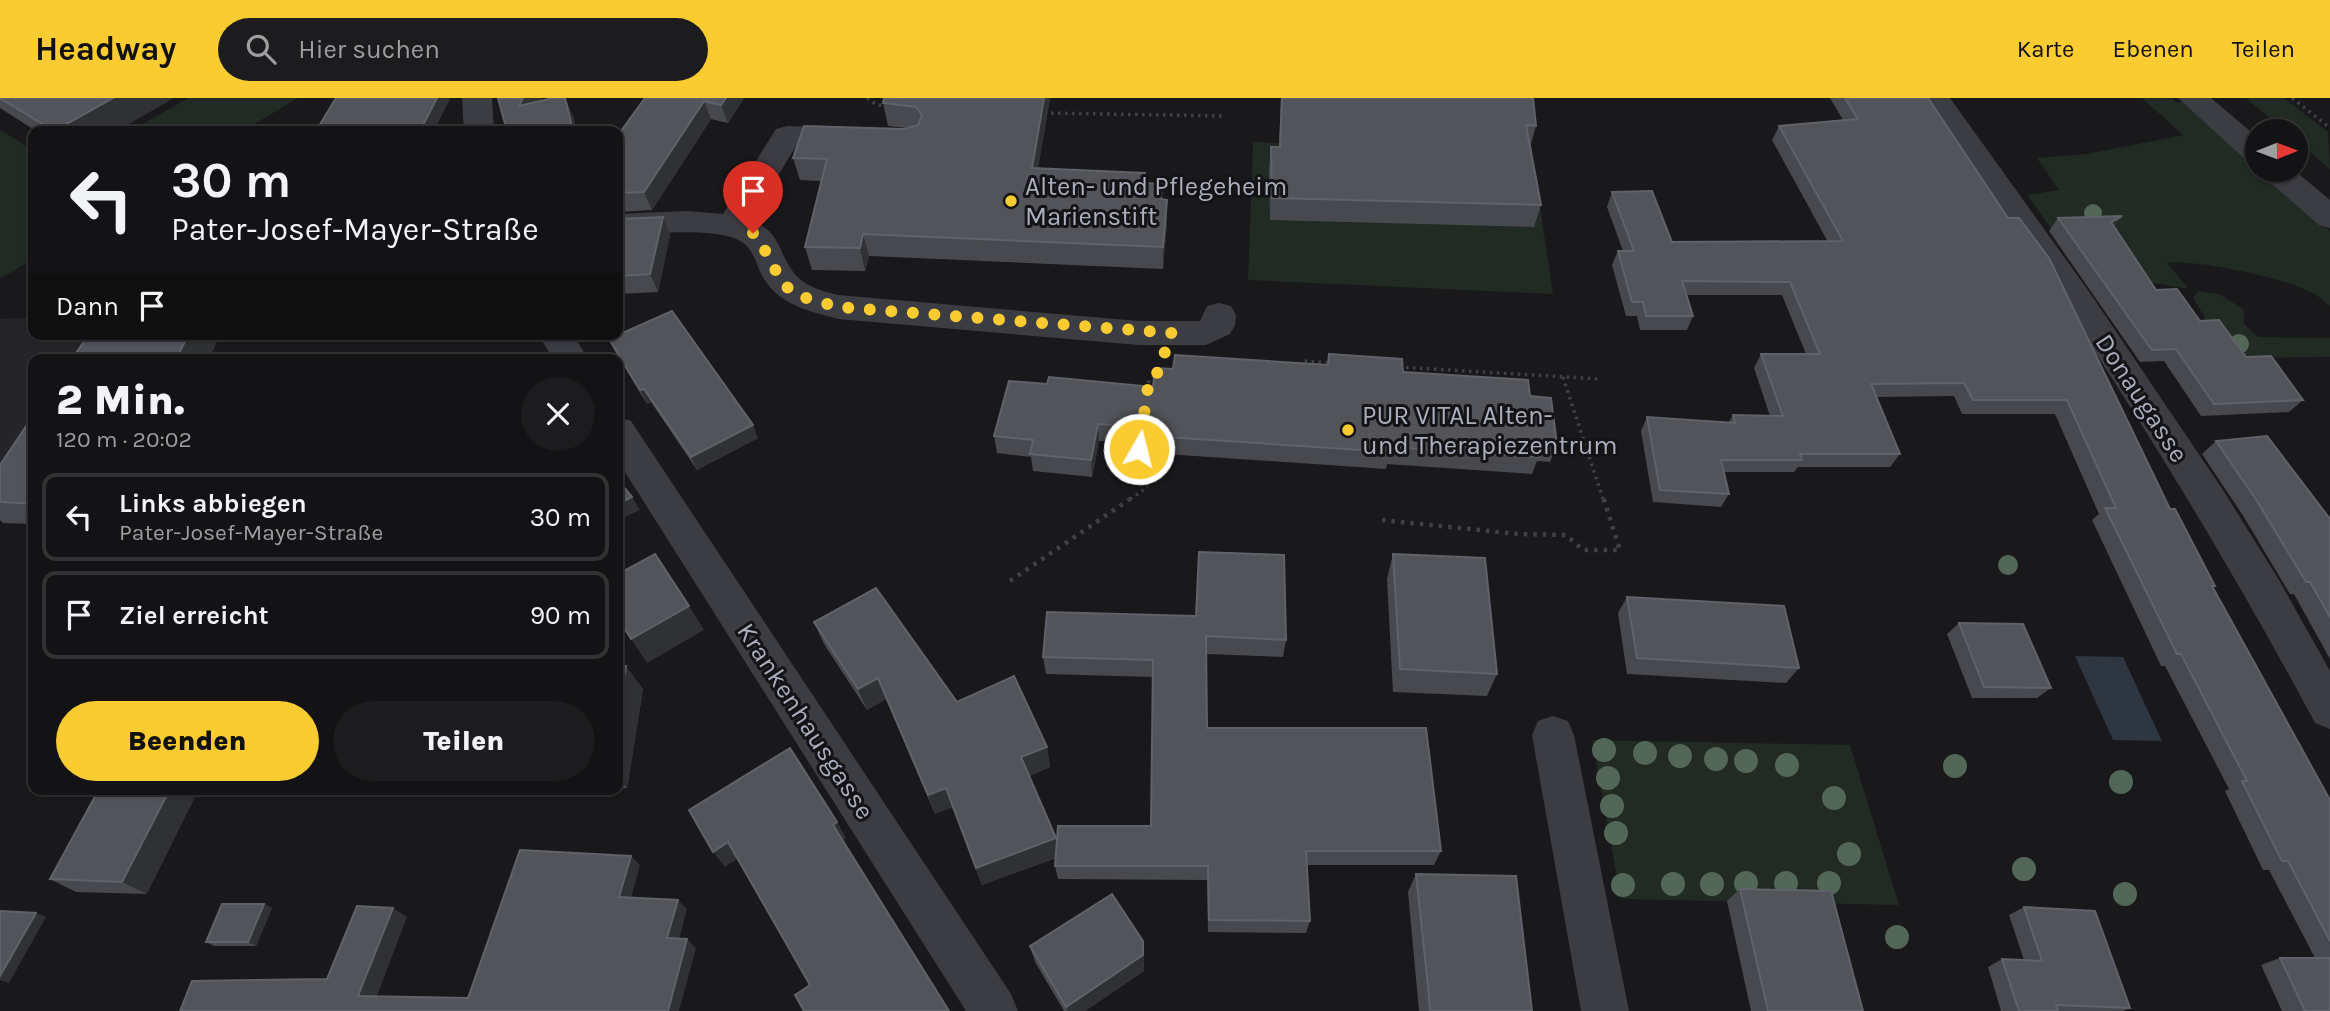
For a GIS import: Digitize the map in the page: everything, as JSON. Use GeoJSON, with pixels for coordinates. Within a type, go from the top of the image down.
{"type":"FeatureCollection","features":[{"type":"Feature","properties":{"kind":"street"},"geometry":{"type":"LineString","coordinates":[[477,98],[479,126]]}},
{"type":"Feature","properties":{"kind":"street","name":"Donaugasse"},"geometry":{"type":"LineString","coordinates":[[1936,98],[2078,301],[2210,501],[2265,592],[2330,710]]}},
{"type":"Feature","properties":{"kind":"street"},"geometry":{"type":"LineString","coordinates":[[2193,98],[2245,143]]}},
{"type":"Feature","properties":{"kind":"street"},"geometry":{"type":"LineString","coordinates":[[731,226],[787,136],[882,139]]}},
{"type":"Feature","properties":{"kind":"street"},"geometry":{"type":"LineString","coordinates":[[2290,182],[2330,217]]}},
{"type":"Feature","properties":{"kind":"street"},"geometry":{"type":"LineString","coordinates":[[623,225],[687,223],[731,226],[753,233],[765,247],[786,286],[806,298],[838,307],[1139,333],[1206,333],[1218,325],[1219,315]]}},
{"type":"Feature","properties":{"kind":"street","name":"Krankenhausgasse"},"geometry":{"type":"LineString","coordinates":[[623,439],[993,1011]]}},
{"type":"Feature","properties":{"kind":"street"},"geometry":{"type":"LineString","coordinates":[[1553,735],[1605,1011]]}},
{"type":"Feature","properties":{"kind":"path"},"geometry":{"type":"LineString","coordinates":[[867,98],[877,104],[899,108]]}},
{"type":"Feature","properties":{"kind":"path"},"geometry":{"type":"LineString","coordinates":[[2292,98],[2330,128]]}},
{"type":"Feature","properties":{"kind":"path"},"geometry":{"type":"LineString","coordinates":[[1032,113],[1226,116]]}},
{"type":"Feature","properties":{"kind":"path"},"geometry":{"type":"LineString","coordinates":[[1293,368],[1304,361],[1332,363]]}},
{"type":"Feature","properties":{"kind":"path"},"geometry":{"type":"LineString","coordinates":[[1386,366],[1601,379]]}},
{"type":"Feature","properties":{"kind":"path"},"geometry":{"type":"LineString","coordinates":[[1148,391],[1149,380],[1156,376],[1159,369],[1152,369]]}},
{"type":"Feature","properties":{"kind":"path"},"geometry":{"type":"LineString","coordinates":[[1382,520],[1518,534],[1566,535],[1583,550],[1620,551],[1563,377]]}},
{"type":"Feature","properties":{"kind":"path"},"geometry":{"type":"LineString","coordinates":[[1010,581],[1148,487]]}},
{"type":"Feature","properties":{"kind":"shaded area"},"geometry":{"type":"Polygon","coordinates":[[[188,98],[298,98],[251,126],[140,126],[188,98]]]}},
{"type":"Feature","properties":{"kind":"shaded area"},"geometry":{"type":"Polygon","coordinates":[[[2142,98],[2172,98],[2177,103],[2185,101],[2245,155],[2245,182],[2275,182],[2330,231],[2330,306],[2313,293],[2283,281],[2198,264],[2167,263],[2189,289],[2119,277],[2053,231],[2027,195],[2059,190],[2037,158],[2087,154],[2183,135],[2142,98]]]}},
{"type":"Feature","properties":{"kind":"shaded area"},"geometry":{"type":"Polygon","coordinates":[[[2246,98],[2284,98],[2328,132],[2330,169],[2308,150],[2308,119],[2271,119],[2246,98]]]}},
{"type":"Feature","properties":{"kind":"shaded area"},"geometry":{"type":"Polygon","coordinates":[[[0,130],[28,147],[28,262],[0,279],[0,130]]]}},
{"type":"Feature","properties":{"kind":"shaded area"},"geometry":{"type":"Polygon","coordinates":[[[1253,142],[1532,153],[1553,294],[1248,280],[1253,142]]]}},
{"type":"Feature","properties":{"kind":"shaded area"},"geometry":{"type":"Polygon","coordinates":[[[2198,291],[2220,294],[2244,310],[2244,324],[2258,337],[2330,338],[2330,357],[2225,358],[2207,333],[2204,316],[2193,298],[2198,291]]]}},
{"type":"Feature","properties":{"kind":"shaded area"},"geometry":{"type":"Polygon","coordinates":[[[28,318],[28,340],[116,340],[107,354],[28,354],[28,476],[0,519],[0,319],[28,318]]]}},
{"type":"Feature","properties":{"kind":"shaded area"},"geometry":{"type":"Polygon","coordinates":[[[2075,656],[2123,657],[2162,741],[2113,740],[2075,656]]]}},
{"type":"Feature","properties":{"kind":"shaded area"},"geometry":{"type":"Polygon","coordinates":[[[1592,740],[1850,745],[1899,905],[1621,899],[1592,740]]]}},
{"type":"Feature","properties":{"kind":"building"},"geometry":{"type":"Polygon","coordinates":[[[0,98],[113,98],[63,126],[46,126],[0,98]]]}},
{"type":"Feature","properties":{"kind":"building"},"geometry":{"type":"Polygon","coordinates":[[[336,98],[437,98],[423,126],[319,126],[336,98]]]}},
{"type":"Feature","properties":{"kind":"building"},"geometry":{"type":"Polygon","coordinates":[[[498,98],[523,98],[519,106],[565,98],[572,126],[506,126],[498,98]]]}},
{"type":"Feature","properties":{"kind":"building"},"geometry":{"type":"Polygon","coordinates":[[[645,98],[726,98],[721,105],[704,101],[644,192],[623,193],[623,128],[645,98]]]}},
{"type":"Feature","properties":{"kind":"building","name":"Alten- und Pflegeheim Marienstift"},"geometry":{"type":"Polygon","coordinates":[[[884,98],[1044,98],[1032,168],[1145,173],[1144,183],[1162,184],[1161,199],[1167,200],[1163,247],[863,234],[860,248],[805,247],[827,159],[793,158],[804,126],[904,129],[918,125],[922,115],[916,107],[883,103],[884,98]]]}},
{"type":"Feature","properties":{"kind":"building"},"geometry":{"type":"Polygon","coordinates":[[[1282,98],[1533,98],[1536,126],[1526,125],[1541,205],[1272,198],[1271,147],[1280,147],[1282,98]]]}},
{"type":"Feature","properties":{"kind":"building"},"geometry":{"type":"Polygon","coordinates":[[[1845,98],[1928,98],[2008,218],[2019,218],[2049,258],[2170,509],[2175,509],[2215,586],[2212,586],[2330,800],[2330,941],[2288,861],[2282,861],[2242,781],[2247,781],[2181,654],[2177,654],[2105,508],[2116,508],[2067,400],[1973,400],[1964,383],[1871,384],[1900,454],[1800,454],[1802,460],[1721,460],[1729,494],[1660,490],[1647,417],[1735,423],[1733,415],[1783,416],[1761,354],[1820,354],[1790,282],[1682,281],[1693,316],[1646,316],[1643,302],[1632,302],[1618,251],[1634,251],[1612,192],[1652,191],[1672,242],[1843,241],[1779,126],[1858,119],[1845,98]]]}},
{"type":"Feature","properties":{"kind":"building"},"geometry":{"type":"Polygon","coordinates":[[[2122,216],[2111,222],[2156,290],[2177,289],[2200,321],[2219,320],[2246,357],[2271,356],[2303,400],[2214,404],[2176,349],[2152,350],[2058,218],[2122,216]]]}},
{"type":"Feature","properties":{"kind":"building"},"geometry":{"type":"Polygon","coordinates":[[[663,217],[650,274],[623,276],[623,219],[663,217]]]}},
{"type":"Feature","properties":{"kind":"building"},"geometry":{"type":"Polygon","coordinates":[[[672,311],[753,425],[691,457],[644,389],[640,390],[623,362],[623,354],[618,354],[610,340],[623,340],[623,333],[672,311]]]}},
{"type":"Feature","properties":{"kind":"building"},"geometry":{"type":"Polygon","coordinates":[[[85,340],[186,340],[179,354],[75,354],[85,340]]]}},
{"type":"Feature","properties":{"kind":"building"},"geometry":{"type":"Polygon","coordinates":[[[1329,354],[1402,359],[1403,372],[1528,380],[1530,396],[1551,398],[1557,445],[1538,443],[1539,457],[1390,447],[1390,452],[1166,437],[1167,428],[1098,424],[1091,460],[1030,454],[1033,440],[994,436],[1009,381],[1047,384],[1049,377],[1153,387],[1155,368],[1173,369],[1175,355],[1328,365],[1329,354]]]}},
{"type":"Feature","properties":{"kind":"building"},"geometry":{"type":"Polygon","coordinates":[[[28,423],[28,504],[0,502],[0,465],[28,423]]]}},
{"type":"Feature","properties":{"kind":"building"},"geometry":{"type":"Polygon","coordinates":[[[2267,436],[2330,519],[2330,617],[2310,582],[2306,582],[2257,501],[2216,441],[2267,436]]]}},
{"type":"Feature","properties":{"kind":"building"},"geometry":{"type":"Polygon","coordinates":[[[623,486],[632,497],[623,502],[623,486]]]}},
{"type":"Feature","properties":{"kind":"building"},"geometry":{"type":"Polygon","coordinates":[[[1199,552],[1284,555],[1286,640],[1206,636],[1207,728],[1426,728],[1441,851],[1306,851],[1310,921],[1209,920],[1208,866],[1055,866],[1058,826],[1151,826],[1153,660],[1043,657],[1047,612],[1196,616],[1199,552]]]}},
{"type":"Feature","properties":{"kind":"building"},"geometry":{"type":"Polygon","coordinates":[[[655,554],[689,606],[631,639],[623,626],[623,571],[655,554]]]}},
{"type":"Feature","properties":{"kind":"building"},"geometry":{"type":"Polygon","coordinates":[[[1393,554],[1485,558],[1497,674],[1400,669],[1393,554]]]}},
{"type":"Feature","properties":{"kind":"building"},"geometry":{"type":"Polygon","coordinates":[[[876,588],[957,702],[1014,676],[1047,747],[1021,757],[1056,838],[976,868],[946,788],[928,795],[878,678],[858,689],[814,622],[876,588]]]}},
{"type":"Feature","properties":{"kind":"building"},"geometry":{"type":"Polygon","coordinates":[[[1627,597],[1784,606],[1799,668],[1637,658],[1627,597]]]}},
{"type":"Feature","properties":{"kind":"building"},"geometry":{"type":"Polygon","coordinates":[[[1959,623],[2023,624],[2051,688],[1984,687],[1959,623]]]}},
{"type":"Feature","properties":{"kind":"building"},"geometry":{"type":"Polygon","coordinates":[[[790,748],[837,822],[833,825],[949,1011],[804,1011],[795,995],[810,985],[728,842],[713,852],[689,810],[790,748]]]}},
{"type":"Feature","properties":{"kind":"building"},"geometry":{"type":"Polygon","coordinates":[[[96,795],[167,795],[122,882],[50,879],[96,795]]]}},
{"type":"Feature","properties":{"kind":"building"},"geometry":{"type":"Polygon","coordinates":[[[520,850],[631,856],[619,897],[678,900],[667,938],[687,939],[668,1011],[180,1011],[192,981],[327,979],[357,906],[393,908],[358,996],[468,998],[520,850]]]}},
{"type":"Feature","properties":{"kind":"building"},"geometry":{"type":"Polygon","coordinates":[[[1416,874],[1516,876],[1532,1011],[1430,1011],[1416,874]]]}},
{"type":"Feature","properties":{"kind":"building"},"geometry":{"type":"Polygon","coordinates":[[[1740,889],[1831,891],[1863,1011],[1768,1011],[1740,889]]]}},
{"type":"Feature","properties":{"kind":"building"},"geometry":{"type":"Polygon","coordinates":[[[1112,894],[1143,941],[1143,955],[1066,1007],[1030,946],[1112,894]]]}},
{"type":"Feature","properties":{"kind":"building"},"geometry":{"type":"Polygon","coordinates":[[[222,904],[264,904],[248,942],[206,942],[222,904]]]}},
{"type":"Feature","properties":{"kind":"building"},"geometry":{"type":"Polygon","coordinates":[[[2024,907],[2095,911],[2130,1008],[2056,1005],[2058,1011],[2019,1011],[2002,959],[2042,961],[2024,907]]]}},
{"type":"Feature","properties":{"kind":"building"},"geometry":{"type":"Polygon","coordinates":[[[0,911],[36,913],[0,976],[0,911]]]}},
{"type":"Feature","properties":{"kind":"building"},"geometry":{"type":"Polygon","coordinates":[[[2280,958],[2330,958],[2330,1011],[2305,1011],[2280,958]]]}},
{"type":"Feature","properties":{"kind":"place","name":"Alten- und Pflegeheim Marienstift"},"geometry":{"type":"Point","coordinates":[1011,201]}},
{"type":"Feature","properties":{"kind":"place","name":"PUR VITAL Alten- und Therapiezentrum"},"geometry":{"type":"Point","coordinates":[1348,430]}},
{"type":"Feature","properties":{"kind":"route"},"geometry":{"type":"LineString","coordinates":[[753,233],[765,247],[786,286],[806,298],[838,307],[1139,333],[1172,333],[1156,376],[1149,380],[1139,449]]}}]}
